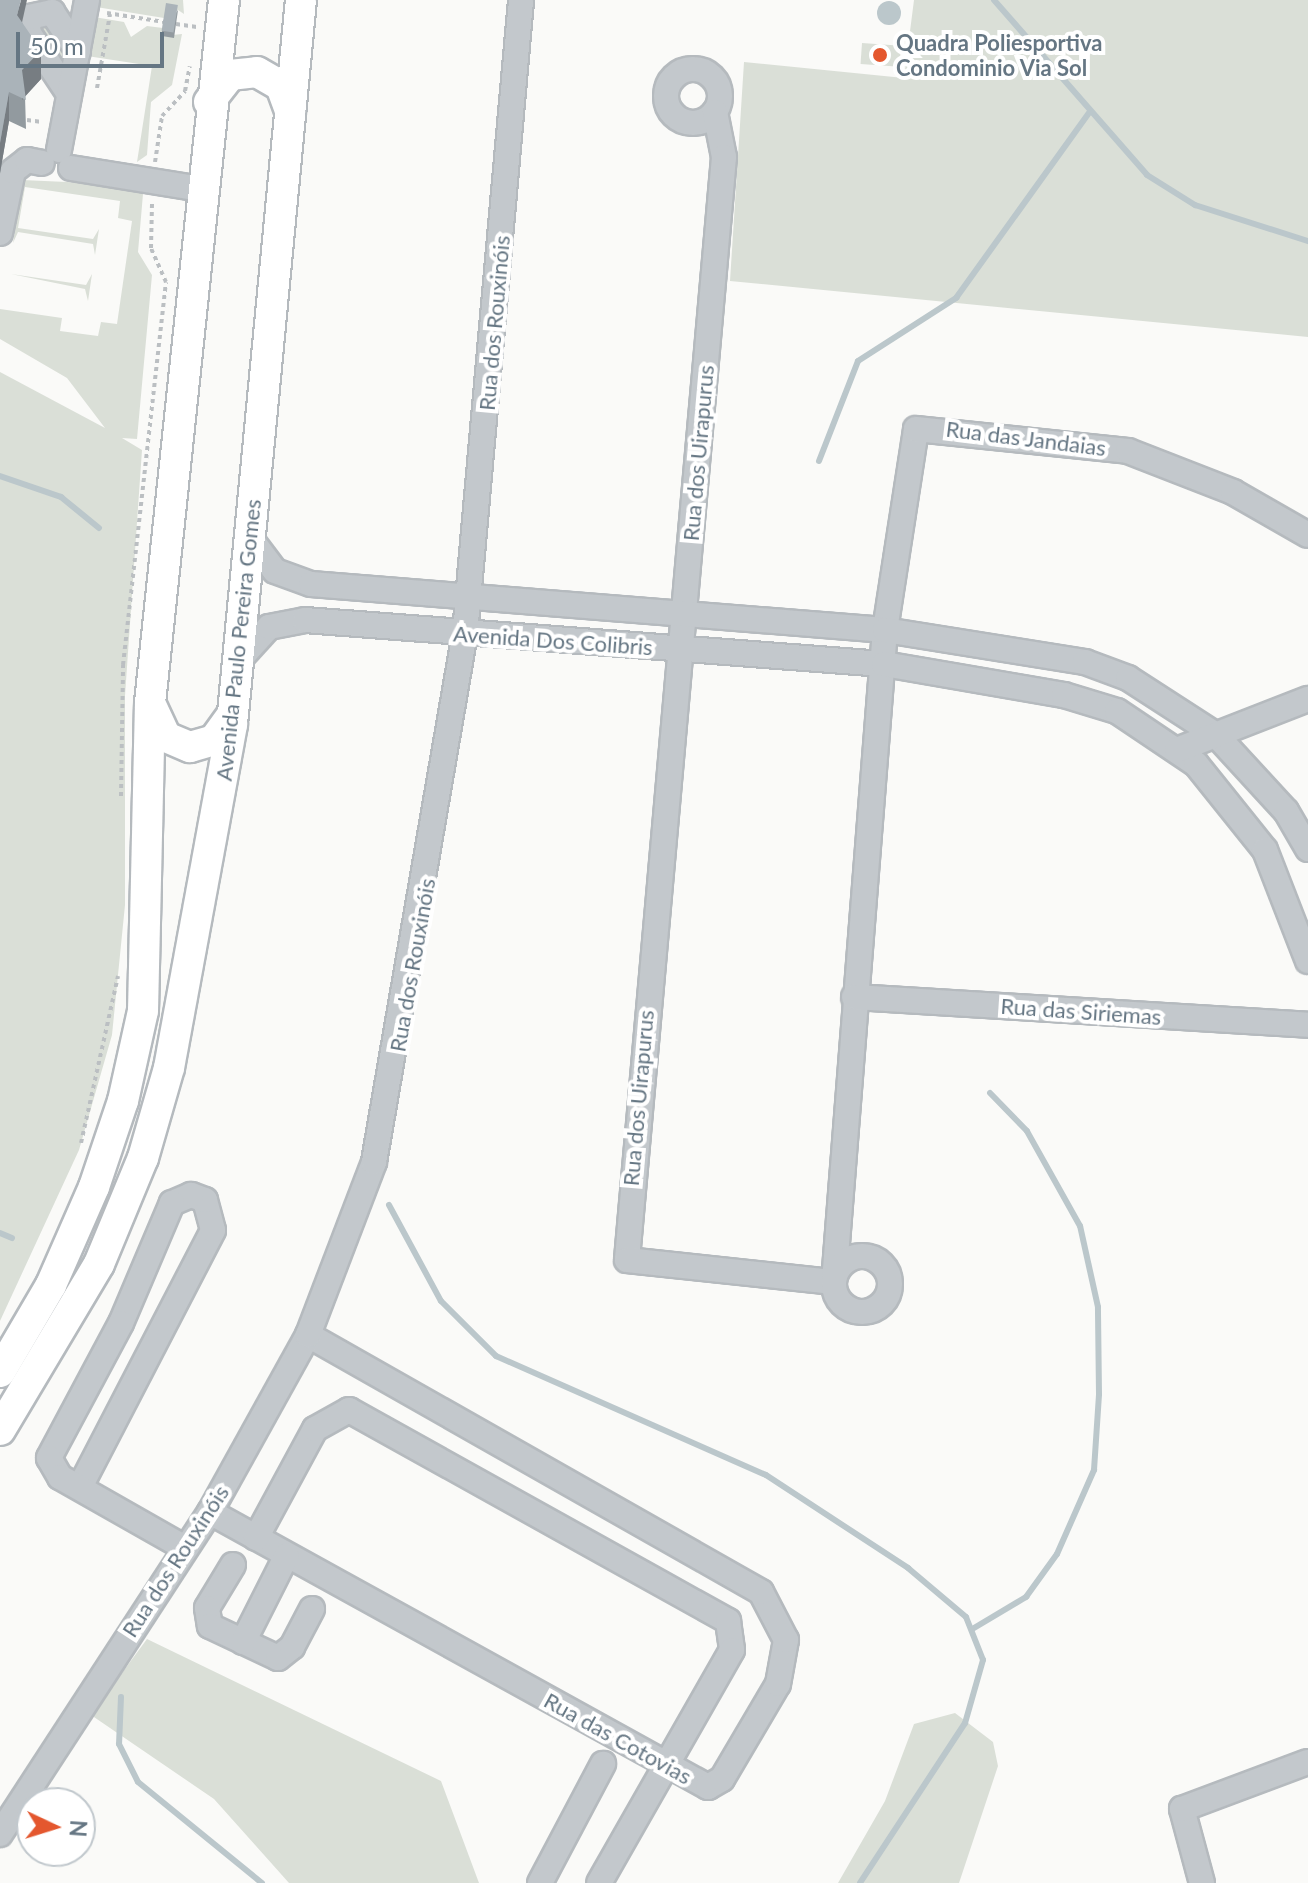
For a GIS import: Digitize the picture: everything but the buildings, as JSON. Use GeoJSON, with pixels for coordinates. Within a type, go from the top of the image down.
{"type":"FeatureCollection","features":[{"type":"Feature","properties":{"kind":"main road"},"geometry":{"type":"LineString","coordinates":[[0,1372],[78,1224],[135,1055],[149,942],[150,703],[208,108],[224,0]]}},
{"type":"Feature","properties":{"kind":"main road","name":"Avenida Paulo Pereira Gomes"},"geometry":{"type":"LineString","coordinates":[[0,1430],[84,1295],[155,1125],[234,709],[301,0]]}},
{"type":"Feature","properties":{"kind":"main road"},"geometry":{"type":"LineString","coordinates":[[208,108],[225,79],[251,71],[276,81],[290,111]]}},
{"type":"Feature","properties":{"kind":"main road"},"geometry":{"type":"LineString","coordinates":[[150,703],[166,737],[190,747],[219,736],[234,709]]}},
{"type":"Feature","properties":{"kind":"street"},"geometry":{"type":"LineString","coordinates":[[57,160],[87,0]]}},
{"type":"Feature","properties":{"kind":"street","name":"Rua dos Rouxinóis"},"geometry":{"type":"LineString","coordinates":[[0,1834],[210,1512],[308,1335],[351,1232],[392,1085],[465,633],[521,0]]}},
{"type":"Feature","properties":{"kind":"street"},"geometry":{"type":"LineString","coordinates":[[69,94],[28,32],[29,17],[52,12],[78,51]]}},
{"type":"Feature","properties":{"kind":"street","name":"Rua dos Uirapurus"},"geometry":{"type":"LineString","coordinates":[[715,112],[724,157],[624,1252],[646,1268],[834,1282],[854,997],[884,664]]}},
{"type":"Feature","properties":{"kind":"street"},"geometry":{"type":"LineString","coordinates":[[0,233],[13,171],[27,160],[57,160],[200,189]]}},
{"type":"Feature","properties":{"kind":"street","name":"Rua das Jandaias"},"geometry":{"type":"LineString","coordinates":[[884,664],[885,630],[909,444],[921,426],[1128,451],[1233,492],[1308,535]]}},
{"type":"Feature","properties":{"kind":"street","name":"Avenida Dos Colibris"},"geometry":{"type":"LineString","coordinates":[[250,538],[269,567],[296,581],[684,616],[885,630],[1085,662],[1128,678],[1216,735],[1286,811],[1308,849]]}},
{"type":"Feature","properties":{"kind":"street","name":"Avenida Dos Colibris"},"geometry":{"type":"LineString","coordinates":[[238,661],[255,637],[290,621],[884,664],[1064,695],[1117,711],[1177,750],[1265,850],[1308,961]]}},
{"type":"Feature","properties":{"kind":"street"},"geometry":{"type":"LineString","coordinates":[[1177,750],[1308,699]]}},
{"type":"Feature","properties":{"kind":"street","name":"Rua das Siriemas"},"geometry":{"type":"LineString","coordinates":[[854,997],[1308,1025]]}},
{"type":"Feature","properties":{"kind":"street"},"geometry":{"type":"LineString","coordinates":[[80,1487],[213,1230],[205,1200],[191,1195],[172,1203],[121,1323],[54,1444],[52,1469],[80,1487],[185,1548]]}},
{"type":"Feature","properties":{"kind":"street","name":"Rua das Cotovias"},"geometry":{"type":"LineString","coordinates":[[210,1512],[708,1787],[722,1779],[785,1662],[775,1606],[694,1549],[308,1335]]}},
{"type":"Feature","properties":{"kind":"street"},"geometry":{"type":"LineString","coordinates":[[256,1538],[323,1418],[349,1410],[365,1415],[728,1621],[732,1650],[599,1883]]}},
{"type":"Feature","properties":{"kind":"street"},"geometry":{"type":"LineString","coordinates":[[243,1642],[287,1555]]}},
{"type":"Feature","properties":{"kind":"street"},"geometry":{"type":"LineString","coordinates":[[233,1565],[206,1618],[243,1642],[286,1655],[312,1609]]}},
{"type":"Feature","properties":{"kind":"street"},"geometry":{"type":"LineString","coordinates":[[1202,1883],[1182,1809],[1308,1762]]}},
{"type":"Feature","properties":{"kind":"street"},"geometry":{"type":"LineString","coordinates":[[540,1883],[603,1764]]}},
{"type":"Feature","properties":{"kind":"path"},"geometry":{"type":"LineString","coordinates":[[97,88],[110,14]]}},
{"type":"Feature","properties":{"kind":"path"},"geometry":{"type":"LineString","coordinates":[[176,24],[197,27]]}},
{"type":"Feature","properties":{"kind":"shaded area"},"geometry":{"type":"Polygon","coordinates":[[[97,0],[183,0],[184,14],[178,10],[164,18],[96,7],[97,0]]]}},
{"type":"Feature","properties":{"kind":"shaded area"},"geometry":{"type":"Polygon","coordinates":[[[914,0],[1308,0],[1308,337],[730,281],[744,62],[904,78],[914,0]]]}},
{"type":"Feature","properties":{"kind":"shaded area"},"geometry":{"type":"Polygon","coordinates":[[[889,1],[898,4],[901,13],[898,22],[889,25],[880,22],[877,13],[880,4],[889,1]]]}},
{"type":"Feature","properties":{"kind":"shaded area"},"geometry":{"type":"Polygon","coordinates":[[[44,17],[67,52],[62,60],[37,26],[44,17]]]}},
{"type":"Feature","properties":{"kind":"shaded area"},"geometry":{"type":"Polygon","coordinates":[[[94,17],[124,22],[131,37],[147,26],[163,28],[162,36],[182,34],[172,85],[151,102],[147,155],[137,162],[152,66],[87,56],[94,17]]]}},
{"type":"Feature","properties":{"kind":"shaded area","name":"Quadra Poliesportiva Condominio Via Sol"},"geometry":{"type":"Polygon","coordinates":[[[862,43],[901,46],[899,67],[861,64],[862,43]]]}},
{"type":"Feature","properties":{"kind":"shaded area"},"geometry":{"type":"Polygon","coordinates":[[[22,180],[134,185],[143,194],[138,252],[152,275],[137,439],[122,438],[142,450],[125,696],[125,905],[112,1035],[79,1150],[0,1321],[0,372],[105,428],[67,378],[0,339],[0,309],[62,318],[60,331],[98,336],[101,322],[117,324],[132,221],[118,218],[120,201],[25,187],[18,228],[93,239],[99,229],[95,255],[93,244],[18,232],[13,243],[22,180]]]}},
{"type":"Feature","properties":{"kind":"shaded area"},"geometry":{"type":"Polygon","coordinates":[[[11,274],[86,285],[92,274],[88,301],[85,289],[11,274]]]}},
{"type":"Feature","properties":{"kind":"shaded area"},"geometry":{"type":"Polygon","coordinates":[[[147,1639],[441,1781],[479,1883],[289,1883],[214,1799],[91,1715],[147,1639]]]}},
{"type":"Feature","properties":{"kind":"shaded area"},"geometry":{"type":"Polygon","coordinates":[[[955,1713],[993,1742],[998,1766],[959,1883],[838,1883],[885,1801],[914,1724],[955,1713]]]}},
{"type":"Feature","properties":{"kind":"waterway"},"geometry":{"type":"LineString","coordinates":[[994,0],[1147,175],[1195,205],[1308,241]]}},
{"type":"Feature","properties":{"kind":"waterway"},"geometry":{"type":"LineString","coordinates":[[819,461],[858,361],[956,298],[1089,113]]}},
{"type":"Feature","properties":{"kind":"waterway"},"geometry":{"type":"LineString","coordinates":[[0,476],[61,497],[99,528]]}},
{"type":"Feature","properties":{"kind":"waterway"},"geometry":{"type":"LineString","coordinates":[[974,1628],[1026,1597],[1057,1554],[1094,1470],[1099,1394],[1098,1307],[1080,1226],[1027,1131],[990,1093]]}},
{"type":"Feature","properties":{"kind":"waterway"},"geometry":{"type":"LineString","coordinates":[[389,1205],[441,1301],[496,1356],[766,1475],[908,1568],[966,1617],[983,1660],[965,1723],[860,1883]]}},
{"type":"Feature","properties":{"kind":"waterway"},"geometry":{"type":"LineString","coordinates":[[0,1233],[12,1238]]}},
{"type":"Feature","properties":{"kind":"waterway"},"geometry":{"type":"LineString","coordinates":[[121,1697],[119,1744],[138,1782],[262,1883]]}},
{"type":"Feature","properties":{"kind":"place","name":"Quadra Poliesportiva Condominio Via Sol"},"geometry":{"type":"Point","coordinates":[880,55]}}]}
